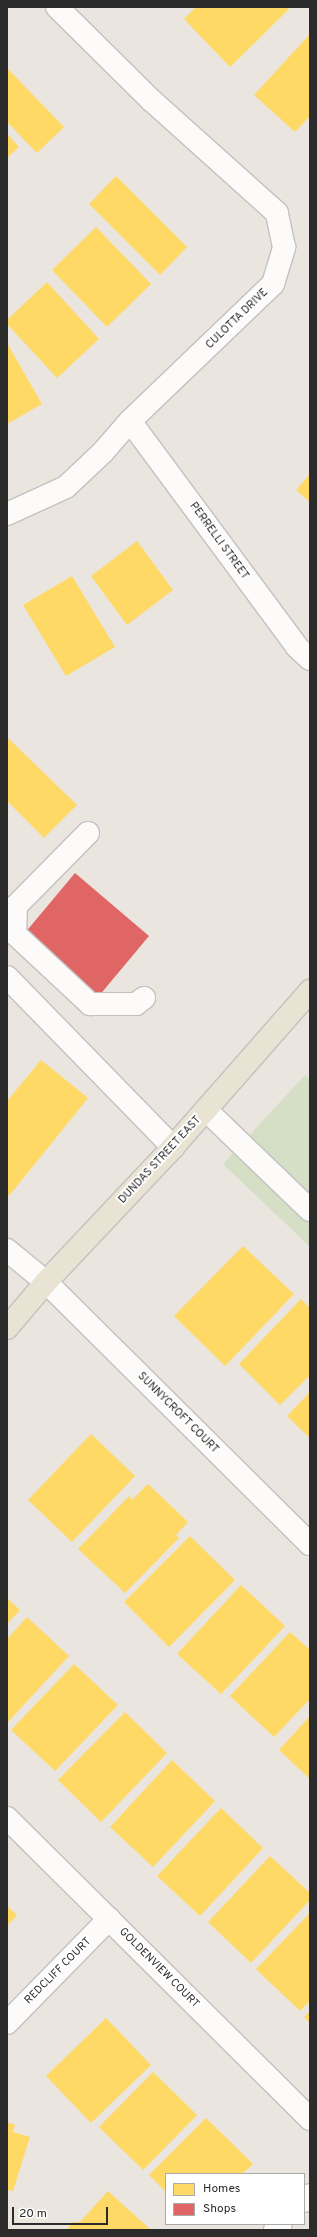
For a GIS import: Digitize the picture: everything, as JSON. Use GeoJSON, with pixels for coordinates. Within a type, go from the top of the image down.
{"type":"FeatureCollection","features":[{"type":"Feature","properties":{"kind":"main road","name":"DUNDAS STREET EAST"},"geometry":{"type":"LineString","coordinates":[[7,1328],[46,1282],[173,1147],[310,991]]}},
{"type":"Feature","properties":{"kind":"street","name":"CULOTTA DRIVE"},"geometry":{"type":"LineString","coordinates":[[7,514],[66,487],[130,421],[273,284],[284,247],[277,213],[151,100],[57,7]]}},
{"type":"Feature","properties":{"kind":"street","name":"PERRELLI STREET"},"geometry":{"type":"LineString","coordinates":[[130,421],[297,647],[310,659]]}},
{"type":"Feature","properties":{"kind":"street"},"geometry":{"type":"LineString","coordinates":[[88,833],[16,906],[14,934],[90,1004],[136,1004],[144,998]]}},
{"type":"Feature","properties":{"kind":"street"},"geometry":{"type":"LineString","coordinates":[[7,977],[173,1147]]}},
{"type":"Feature","properties":{"kind":"street"},"geometry":{"type":"LineString","coordinates":[[206,1110],[310,1210]]}},
{"type":"Feature","properties":{"kind":"street","name":"SUNNYCROFT COURT"},"geometry":{"type":"LineString","coordinates":[[7,1250],[46,1282],[310,1544]]}},
{"type":"Feature","properties":{"kind":"street","name":"GOLDENVIEW COURT"},"geometry":{"type":"LineString","coordinates":[[7,1818],[310,2118]]}},
{"type":"Feature","properties":{"kind":"street","name":"REDCLIFF COURT"},"geometry":{"type":"LineString","coordinates":[[7,2023],[109,1919]]}},
{"type":"Feature","properties":{"kind":"green space"},"geometry":{"type":"Polygon","coordinates":[[[305,1075],[310,1079],[310,1247],[223,1164],[305,1075]]]}},
{"type":"Feature","properties":{"kind":"building: Homes"},"geometry":{"type":"Polygon","coordinates":[[[196,7],[287,7],[289,9],[230,67],[184,19],[196,7]]]}},
{"type":"Feature","properties":{"kind":"building: Homes"},"geometry":{"type":"Polygon","coordinates":[[[310,34],[310,116],[295,132],[254,95],[310,34]]]}},
{"type":"Feature","properties":{"kind":"building: Homes"},"geometry":{"type":"Polygon","coordinates":[[[7,68],[64,127],[37,153],[7,122],[7,68]]]}},
{"type":"Feature","properties":{"kind":"building: Homes"},"geometry":{"type":"Polygon","coordinates":[[[7,134],[19,147],[7,158],[7,134]]]}},
{"type":"Feature","properties":{"kind":"building: Homes"},"geometry":{"type":"Polygon","coordinates":[[[116,176],[187,247],[160,275],[89,204],[116,176]]]}},
{"type":"Feature","properties":{"kind":"building: Homes"},"geometry":{"type":"Polygon","coordinates":[[[96,227],[151,284],[107,327],[52,270],[96,227]]]}},
{"type":"Feature","properties":{"kind":"building: Homes"},"geometry":{"type":"Polygon","coordinates":[[[47,282],[99,339],[57,378],[7,324],[7,320],[47,282]]]}},
{"type":"Feature","properties":{"kind":"building: Homes"},"geometry":{"type":"Polygon","coordinates":[[[7,343],[42,404],[7,424],[7,343]]]}},
{"type":"Feature","properties":{"kind":"building: Homes"},"geometry":{"type":"Polygon","coordinates":[[[310,474],[310,502],[296,490],[310,474]]]}},
{"type":"Feature","properties":{"kind":"building: Homes"},"geometry":{"type":"Polygon","coordinates":[[[137,541],[173,590],[127,625],[91,576],[137,541]]]}},
{"type":"Feature","properties":{"kind":"building: Homes"},"geometry":{"type":"Polygon","coordinates":[[[72,576],[115,647],[66,676],[23,605],[72,576]]]}},
{"type":"Feature","properties":{"kind":"building: Homes"},"geometry":{"type":"Polygon","coordinates":[[[7,737],[77,805],[44,838],[7,801],[7,737]]]}},
{"type":"Feature","properties":{"kind":"building: Homes"},"geometry":{"type":"Polygon","coordinates":[[[41,1060],[88,1098],[9,1196],[7,1194],[7,1101],[41,1060]]]}},
{"type":"Feature","properties":{"kind":"building: Homes"},"geometry":{"type":"Polygon","coordinates":[[[243,1246],[294,1294],[225,1366],[174,1316],[243,1246]]]}},
{"type":"Feature","properties":{"kind":"building: Homes"},"geometry":{"type":"Polygon","coordinates":[[[301,1299],[310,1308],[310,1375],[280,1405],[239,1364],[301,1299]]]}},
{"type":"Feature","properties":{"kind":"building: Homes"},"geometry":{"type":"Polygon","coordinates":[[[310,1392],[310,1438],[287,1416],[310,1392]]]}},
{"type":"Feature","properties":{"kind":"building: Homes"},"geometry":{"type":"Polygon","coordinates":[[[91,1434],[135,1476],[72,1542],[28,1500],[91,1434]]]}},
{"type":"Feature","properties":{"kind":"building: Homes"},"geometry":{"type":"Polygon","coordinates":[[[148,1484],[188,1522],[176,1535],[179,1538],[125,1593],[78,1549],[129,1496],[132,1500],[148,1484]]]}},
{"type":"Feature","properties":{"kind":"building: Homes"},"geometry":{"type":"Polygon","coordinates":[[[190,1536],[235,1580],[169,1647],[124,1602],[190,1536]]]}},
{"type":"Feature","properties":{"kind":"building: Homes"},"geometry":{"type":"Polygon","coordinates":[[[241,1585],[285,1626],[221,1694],[177,1654],[241,1585]]]}},
{"type":"Feature","properties":{"kind":"building: Homes"},"geometry":{"type":"Polygon","coordinates":[[[7,1598],[20,1610],[7,1624],[7,1598]]]}},
{"type":"Feature","properties":{"kind":"building: Homes"},"geometry":{"type":"Polygon","coordinates":[[[27,1617],[69,1656],[7,1723],[7,1639],[27,1617]]]}},
{"type":"Feature","properties":{"kind":"building: Homes"},"geometry":{"type":"Polygon","coordinates":[[[290,1632],[310,1650],[310,1699],[274,1737],[230,1696],[290,1632]]]}},
{"type":"Feature","properties":{"kind":"building: Homes"},"geometry":{"type":"Polygon","coordinates":[[[74,1664],[118,1705],[55,1771],[11,1730],[74,1664]]]}},
{"type":"Feature","properties":{"kind":"building: Homes"},"geometry":{"type":"Polygon","coordinates":[[[125,1712],[167,1753],[101,1822],[58,1780],[125,1712]]]}},
{"type":"Feature","properties":{"kind":"building: Homes"},"geometry":{"type":"Polygon","coordinates":[[[310,1716],[310,1779],[279,1750],[310,1716]]]}},
{"type":"Feature","properties":{"kind":"building: Homes"},"geometry":{"type":"Polygon","coordinates":[[[172,1760],[215,1801],[153,1867],[110,1827],[172,1760]]]}},
{"type":"Feature","properties":{"kind":"building: Homes"},"geometry":{"type":"Polygon","coordinates":[[[221,1808],[263,1848],[200,1916],[157,1876],[221,1808]]]}},
{"type":"Feature","properties":{"kind":"building: Homes"},"geometry":{"type":"Polygon","coordinates":[[[270,1856],[310,1893],[310,1900],[251,1963],[208,1922],[270,1856]]]}},
{"type":"Feature","properties":{"kind":"building: Homes"},"geometry":{"type":"Polygon","coordinates":[[[7,1906],[17,1915],[7,1926],[7,1906]]]}},
{"type":"Feature","properties":{"kind":"building: Homes"},"geometry":{"type":"Polygon","coordinates":[[[310,1913],[310,2001],[300,2011],[256,1969],[310,1913]]]}},
{"type":"Feature","properties":{"kind":"building: Homes"},"geometry":{"type":"Polygon","coordinates":[[[310,2011],[310,2023],[304,2017],[310,2011]]]}},
{"type":"Feature","properties":{"kind":"building: Homes"},"geometry":{"type":"Polygon","coordinates":[[[106,2018],[151,2065],[91,2123],[46,2076],[106,2018]]]}},
{"type":"Feature","properties":{"kind":"building: Homes"},"geometry":{"type":"Polygon","coordinates":[[[153,2072],[197,2115],[143,2170],[99,2127],[153,2072]]]}},
{"type":"Feature","properties":{"kind":"building: Homes"},"geometry":{"type":"Polygon","coordinates":[[[206,2118],[253,2164],[243,2173],[165,2173],[165,2191],[149,2175],[206,2118]]]}},
{"type":"Feature","properties":{"kind":"building: Homes"},"geometry":{"type":"Polygon","coordinates":[[[7,2122],[15,2125],[13,2132],[30,2137],[13,2191],[7,2190],[7,2122]]]}},
{"type":"Feature","properties":{"kind":"building: Homes"},"geometry":{"type":"Polygon","coordinates":[[[108,2191],[151,2230],[66,2230],[73,2222],[80,2222],[108,2191]]]}},
{"type":"Feature","properties":{"kind":"building: Shops"},"geometry":{"type":"Polygon","coordinates":[[[75,873],[149,936],[98,997],[24,934],[75,873]]]}}]}
